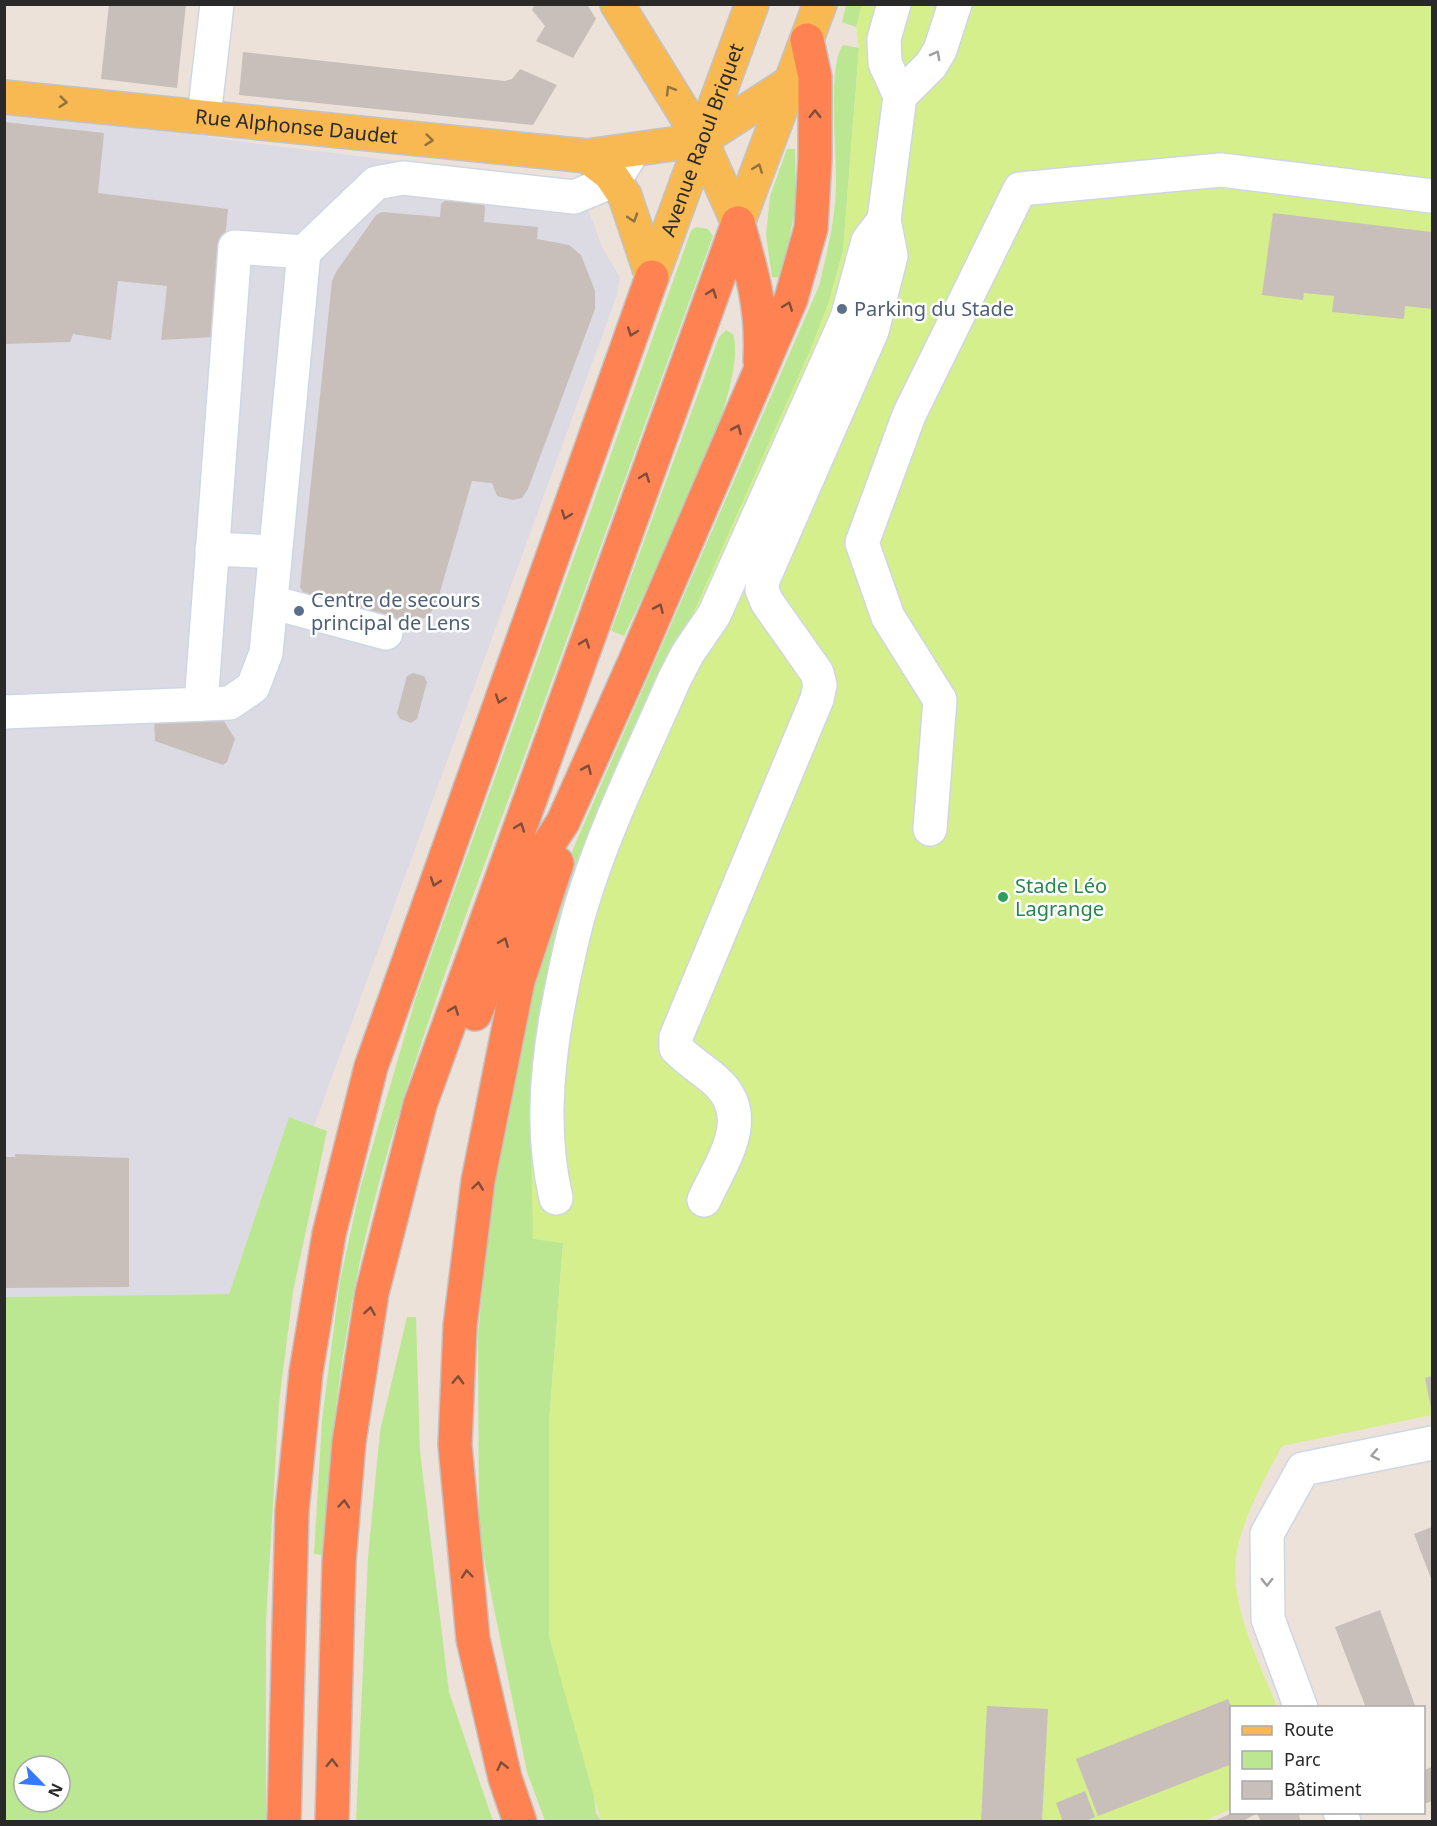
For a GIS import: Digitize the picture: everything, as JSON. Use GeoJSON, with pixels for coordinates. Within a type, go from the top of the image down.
{"type":"FeatureCollection","features":[{"type":"Feature","properties":{"kind":"highway"},"geometry":{"type":"LineString","coordinates":[[420,1105],[465,1040],[534,866],[563,822],[758,380],[791,299],[811,228],[815,158],[815,76],[807,40]]}},
{"type":"Feature","properties":{"kind":"highway"},"geometry":{"type":"LineString","coordinates":[[738,223],[754,280],[762,325],[758,380]]}},
{"type":"Feature","properties":{"kind":"highway"},"geometry":{"type":"LineString","coordinates":[[332,1821],[339,1562],[349,1442],[372,1293],[420,1105],[738,223]]}},
{"type":"Feature","properties":{"kind":"highway"},"geometry":{"type":"LineString","coordinates":[[284,1821],[292,1511],[306,1372],[328,1234],[371,1067],[441,864],[652,277]]}},
{"type":"Feature","properties":{"kind":"highway"},"geometry":{"type":"LineString","coordinates":[[520,1821],[505,1778],[473,1639],[455,1445],[460,1326],[478,1181],[518,981],[558,862],[563,822]]}},
{"type":"Feature","properties":{"kind":"main road"},"geometry":{"type":"LineString","coordinates":[[617,4],[701,140],[738,223]]}},
{"type":"Feature","properties":{"kind":"main road","name":"Avenue Raoul Briquet"},"geometry":{"type":"LineString","coordinates":[[652,277],[752,4]]}},
{"type":"Feature","properties":{"kind":"main road"},"geometry":{"type":"LineString","coordinates":[[738,223],[820,4]]}},
{"type":"Feature","properties":{"kind":"main road"},"geometry":{"type":"LineString","coordinates":[[701,140],[791,82]]}},
{"type":"Feature","properties":{"kind":"main road","name":"Rue Alphonse Daudet"},"geometry":{"type":"LineString","coordinates":[[4,97],[587,156],[701,140]]}},
{"type":"Feature","properties":{"kind":"main road"},"geometry":{"type":"LineString","coordinates":[[587,156],[615,180],[632,213],[652,277]]}},
{"type":"Feature","properties":{"kind":"street"},"geometry":{"type":"LineString","coordinates":[[204,117],[217,4]]}},
{"type":"Feature","properties":{"kind":"street"},"geometry":{"type":"LineString","coordinates":[[704,1200],[733,1138],[736,1115],[731,1099],[718,1084],[676,1048],[676,1037],[817,699],[820,685],[817,673],[767,602],[762,590],[763,580],[872,331],[891,256],[884,220],[900,96],[885,63],[884,39],[894,4]]}},
{"type":"Feature","properties":{"kind":"street"},"geometry":{"type":"LineString","coordinates":[[900,96],[931,65],[940,50],[955,4]]}},
{"type":"Feature","properties":{"kind":"street"},"geometry":{"type":"LineString","coordinates":[[4,712],[230,703],[253,687],[266,652],[304,252],[376,183],[403,178],[574,197],[615,180],[633,149]]}},
{"type":"Feature","properties":{"kind":"street"},"geometry":{"type":"LineString","coordinates":[[930,829],[939,700],[888,616],[862,543],[909,416],[1020,189],[1221,170],[1432,196]]}},
{"type":"Feature","properties":{"kind":"street"},"geometry":{"type":"LineString","coordinates":[[556,1198],[547,1161],[548,1064],[562,985],[581,907],[601,850],[674,680],[688,653],[714,615],[847,318],[868,241],[884,220]]}},
{"type":"Feature","properties":{"kind":"street"},"geometry":{"type":"LineString","coordinates":[[201,704],[235,247],[304,252]]}},
{"type":"Feature","properties":{"kind":"street"},"geometry":{"type":"LineString","coordinates":[[212,549],[275,552]]}},
{"type":"Feature","properties":{"kind":"street"},"geometry":{"type":"LineString","coordinates":[[271,602],[386,633]]}},
{"type":"Feature","properties":{"kind":"street"},"geometry":{"type":"LineString","coordinates":[[1301,1706],[1268,1619],[1267,1534],[1304,1469],[1432,1443]]}},
{"type":"Feature","properties":{"kind":"shaded area"},"geometry":{"type":"Polygon","coordinates":[[[4,102],[236,141],[576,183],[581,190],[603,249],[620,277],[617,295],[314,1126],[289,1117],[229,1294],[5,1297],[4,102]]]}},
{"type":"Feature","properties":{"kind":"green space"},"geometry":{"type":"Polygon","coordinates":[[[846,5],[862,5],[856,27],[842,22],[846,5]]]}},
{"type":"Feature","properties":{"kind":"green space","name":"Stade Léo Lagrange"},"geometry":{"type":"Polygon","coordinates":[[[862,5],[1432,5],[1432,1415],[1282,1446],[1254,1500],[1243,1529],[1236,1557],[1235,1576],[1237,1595],[1248,1634],[1277,1706],[1230,1706],[1230,1809],[1201,1822],[601,1821],[549,1637],[549,1423],[563,1243],[533,1239],[531,1145],[533,1063],[545,996],[598,827],[811,348],[829,302],[843,251],[859,48],[856,27],[862,5]]]}},
{"type":"Feature","properties":{"kind":"green space"},"geometry":{"type":"Polygon","coordinates":[[[843,45],[859,48],[843,251],[829,302],[811,348],[533,1238],[563,1243],[549,1423],[596,1813],[601,1821],[545,1821],[527,1772],[479,1534],[478,1334],[493,1182],[514,1037],[552,903],[576,842],[819,286],[834,212],[836,186],[835,72],[843,45]]]}},
{"type":"Feature","properties":{"kind":"green space"},"geometry":{"type":"Polygon","coordinates":[[[787,149],[795,149],[796,205],[781,278],[772,277],[766,235],[770,196],[787,149]]]}},
{"type":"Feature","properties":{"kind":"green space"},"geometry":{"type":"Polygon","coordinates":[[[696,227],[708,229],[713,236],[461,930],[406,1090],[390,1144],[364,1241],[347,1330],[334,1420],[324,1555],[314,1554],[322,1420],[340,1281],[360,1189],[416,997],[691,231],[696,227]]]}},
{"type":"Feature","properties":{"kind":"green space"},"geometry":{"type":"Polygon","coordinates":[[[726,330],[733,334],[735,360],[714,438],[675,529],[624,636],[611,631],[719,337],[726,330]]]}},
{"type":"Feature","properties":{"kind":"green space"},"geometry":{"type":"Polygon","coordinates":[[[289,1117],[327,1131],[293,1292],[279,1403],[266,1621],[266,1821],[5,1821],[5,1297],[229,1294],[289,1117]]]}},
{"type":"Feature","properties":{"kind":"green space"},"geometry":{"type":"Polygon","coordinates":[[[407,1317],[416,1317],[420,1451],[449,1692],[493,1821],[356,1821],[368,1557],[380,1431],[407,1317]]]}},
{"type":"Feature","properties":{"kind":"building"},"geometry":{"type":"Polygon","coordinates":[[[109,4],[186,4],[177,88],[101,79],[109,4]]]}},
{"type":"Feature","properties":{"kind":"building"},"geometry":{"type":"Polygon","coordinates":[[[535,4],[587,4],[596,19],[573,58],[536,41],[545,26],[532,10],[535,4]]]}},
{"type":"Feature","properties":{"kind":"building"},"geometry":{"type":"Polygon","coordinates":[[[243,52],[505,81],[512,79],[520,69],[557,85],[533,125],[239,95],[243,52]]]}},
{"type":"Feature","properties":{"kind":"building"},"geometry":{"type":"Polygon","coordinates":[[[4,122],[104,133],[98,193],[228,209],[215,337],[161,340],[167,286],[118,281],[111,340],[73,334],[70,342],[4,344],[4,122]]]}},
{"type":"Feature","properties":{"kind":"building"},"geometry":{"type":"Polygon","coordinates":[[[447,199],[482,202],[485,207],[484,222],[538,227],[537,239],[569,245],[581,255],[595,291],[595,309],[528,489],[522,498],[513,500],[497,496],[492,483],[472,481],[436,606],[427,617],[411,622],[372,618],[303,592],[300,587],[332,281],[376,215],[382,212],[440,217],[441,204],[447,199]]]}},
{"type":"Feature","properties":{"kind":"building"},"geometry":{"type":"Polygon","coordinates":[[[1273,213],[1432,232],[1432,309],[1405,306],[1404,319],[1332,312],[1334,296],[1304,293],[1303,300],[1262,295],[1273,213]]]}},
{"type":"Feature","properties":{"kind":"building"},"geometry":{"type":"Polygon","coordinates":[[[413,673],[424,676],[427,682],[417,719],[411,723],[400,719],[397,713],[407,676],[413,673]]]}},
{"type":"Feature","properties":{"kind":"building"},"geometry":{"type":"Polygon","coordinates":[[[154,718],[222,718],[235,739],[227,762],[223,765],[155,741],[154,718]]]}},
{"type":"Feature","properties":{"kind":"building"},"geometry":{"type":"Polygon","coordinates":[[[15,1154],[129,1158],[129,1287],[4,1288],[4,1157],[15,1157],[15,1154]]]}},
{"type":"Feature","properties":{"kind":"building"},"geometry":{"type":"Polygon","coordinates":[[[1432,1376],[1432,1408],[1431,1408],[1425,1378],[1432,1376]]]}},
{"type":"Feature","properties":{"kind":"building"},"geometry":{"type":"Polygon","coordinates":[[[1432,1527],[1432,1581],[1414,1534],[1432,1527]]]}},
{"type":"Feature","properties":{"kind":"building"},"geometry":{"type":"Polygon","coordinates":[[[1380,1610],[1415,1706],[1365,1706],[1335,1627],[1380,1610]]]}},
{"type":"Feature","properties":{"kind":"building"},"geometry":{"type":"Polygon","coordinates":[[[1228,1699],[1231,1706],[1230,1765],[1098,1816],[1076,1759],[1228,1699]]]}},
{"type":"Feature","properties":{"kind":"building"},"geometry":{"type":"Polygon","coordinates":[[[987,1706],[1048,1709],[1042,1822],[981,1822],[987,1706]]]}},
{"type":"Feature","properties":{"kind":"building"},"geometry":{"type":"Polygon","coordinates":[[[1432,1767],[1432,1801],[1425,1804],[1425,1770],[1432,1767]]]}},
{"type":"Feature","properties":{"kind":"building"},"geometry":{"type":"Polygon","coordinates":[[[1085,1791],[1095,1817],[1084,1822],[1063,1822],[1056,1803],[1085,1791]]]}},
{"type":"Feature","properties":{"kind":"building"},"geometry":{"type":"Polygon","coordinates":[[[1230,1814],[1255,1814],[1242,1822],[1212,1822],[1230,1814]]]}},
{"type":"Feature","properties":{"kind":"building"},"geometry":{"type":"Polygon","coordinates":[[[1257,1814],[1299,1814],[1301,1822],[1261,1822],[1257,1814]]]}},
{"type":"Feature","properties":{"kind":"place","name":"Parking du Stade"},"geometry":{"type":"Point","coordinates":[842,309]}},
{"type":"Feature","properties":{"kind":"place","name":"Centre de secours principal de Lens"},"geometry":{"type":"Point","coordinates":[299,611]}},
{"type":"Feature","properties":{"kind":"place","name":"Stade Léo Lagrange"},"geometry":{"type":"Point","coordinates":[1003,897]}}]}
